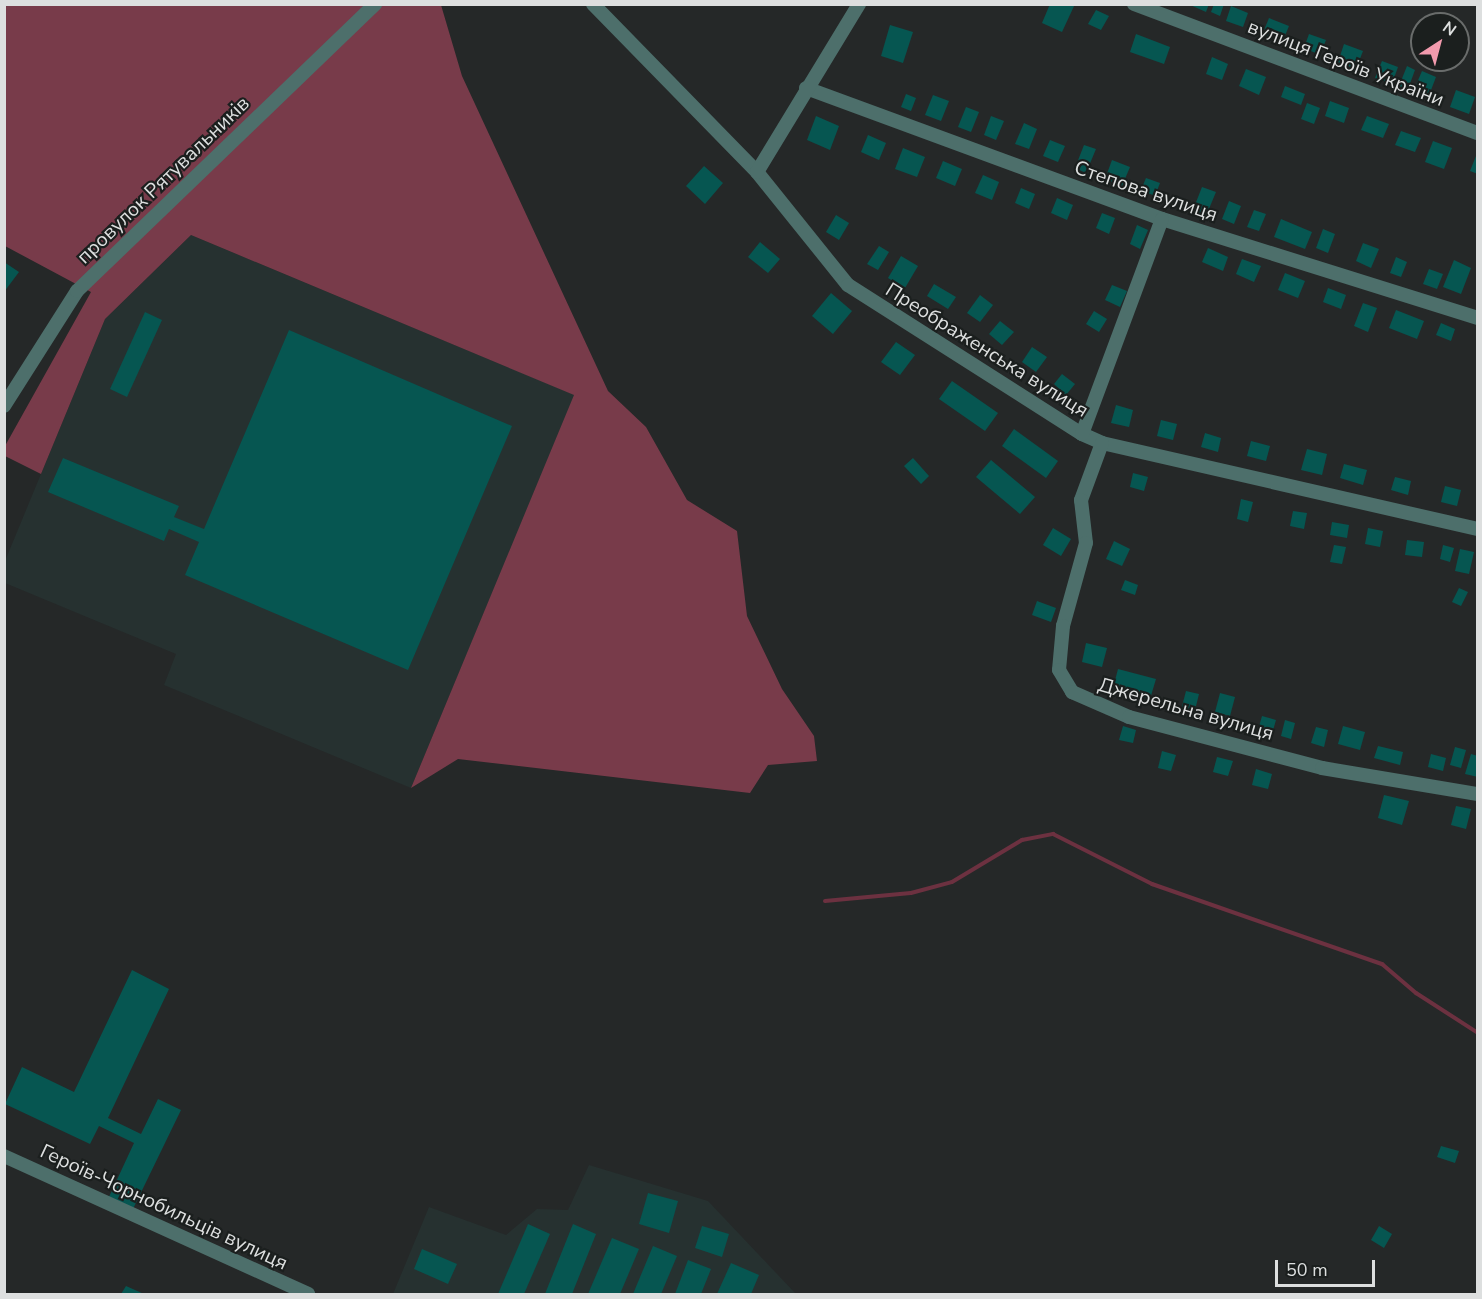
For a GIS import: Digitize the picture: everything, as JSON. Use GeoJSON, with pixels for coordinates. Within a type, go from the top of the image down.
{"type":"FeatureCollection","features":[{"type":"Feature","properties":{"kind":"street","name":"провулок Рятувальників"},"geometry":{"type":"LineString","coordinates":[[4,406],[77,291],[375,4]]}},
{"type":"Feature","properties":{"kind":"street","name":"Преображенська вулиця"},"geometry":{"type":"LineString","coordinates":[[593,4],[757,172],[848,285],[1082,434],[1102,443],[1478,529]]}},
{"type":"Feature","properties":{"kind":"street"},"geometry":{"type":"LineString","coordinates":[[757,172],[859,4]]}},
{"type":"Feature","properties":{"kind":"street","name":"вулиця Героїв України"},"geometry":{"type":"LineString","coordinates":[[1134,4],[1478,133]]}},
{"type":"Feature","properties":{"kind":"street","name":"Степова вулиця"},"geometry":{"type":"LineString","coordinates":[[806,88],[1162,219],[1478,318]]}},
{"type":"Feature","properties":{"kind":"street"},"geometry":{"type":"LineString","coordinates":[[1082,434],[1162,219]]}},
{"type":"Feature","properties":{"kind":"street","name":"Джерельна вулиця"},"geometry":{"type":"LineString","coordinates":[[1102,443],[1081,500],[1086,543],[1063,626],[1059,670],[1072,692],[1129,717],[1311,765],[1478,794]]}},
{"type":"Feature","properties":{"kind":"street","name":"Героїв-Чорнобильців вулиця"},"geometry":{"type":"LineString","coordinates":[[4,1156],[308,1294]]}},
{"type":"Feature","properties":{"kind":"shaded area"},"geometry":{"type":"Polygon","coordinates":[[[4,5],[441,5],[462,76],[608,391],[646,427],[687,500],[737,531],[747,616],[782,689],[814,736],[817,761],[768,765],[750,793],[458,759],[411,788],[574,395],[191,235],[105,319],[41,474],[5,456],[5,446],[91,292],[5,246],[4,5]]]}},
{"type":"Feature","properties":{"kind":"shaded area"},"geometry":{"type":"Polygon","coordinates":[[[191,235],[575,395],[411,788],[164,685],[176,654],[5,583],[5,561],[105,319],[191,235]]]}},
{"type":"Feature","properties":{"kind":"shaded area"},"geometry":{"type":"Polygon","coordinates":[[[589,1165],[708,1201],[796,1294],[393,1294],[429,1207],[506,1235],[537,1209],[568,1210],[589,1165]]]}},
{"type":"Feature","properties":{"kind":"building"},"geometry":{"type":"Polygon","coordinates":[[[1050,4],[1075,4],[1062,32],[1042,23],[1050,4]]]}},
{"type":"Feature","properties":{"kind":"building"},"geometry":{"type":"Polygon","coordinates":[[[1188,4],[1209,4],[1206,12],[1188,4]]]}},
{"type":"Feature","properties":{"kind":"building"},"geometry":{"type":"Polygon","coordinates":[[[1214,4],[1224,4],[1220,16],[1211,12],[1214,4]]]}},
{"type":"Feature","properties":{"kind":"building"},"geometry":{"type":"Polygon","coordinates":[[[1231,6],[1248,13],[1243,27],[1226,21],[1231,6]]]}},
{"type":"Feature","properties":{"kind":"building"},"geometry":{"type":"Polygon","coordinates":[[[1096,10],[1109,16],[1101,30],[1088,24],[1096,10]]]}},
{"type":"Feature","properties":{"kind":"building"},"geometry":{"type":"Polygon","coordinates":[[[1269,18],[1289,26],[1282,43],[1262,35],[1269,18]]]}},
{"type":"Feature","properties":{"kind":"building"},"geometry":{"type":"Polygon","coordinates":[[[890,25],[913,32],[903,63],[881,56],[890,25]]]}},
{"type":"Feature","properties":{"kind":"building"},"geometry":{"type":"Polygon","coordinates":[[[1136,34],[1170,47],[1164,64],[1130,52],[1136,34]]]}},
{"type":"Feature","properties":{"kind":"building"},"geometry":{"type":"Polygon","coordinates":[[[1309,34],[1326,40],[1320,55],[1304,48],[1309,34]]]}},
{"type":"Feature","properties":{"kind":"building"},"geometry":{"type":"Polygon","coordinates":[[[1344,44],[1363,51],[1356,69],[1338,62],[1344,44]]]}},
{"type":"Feature","properties":{"kind":"building"},"geometry":{"type":"Polygon","coordinates":[[[1212,57],[1228,64],[1222,80],[1206,74],[1212,57]]]}},
{"type":"Feature","properties":{"kind":"building"},"geometry":{"type":"Polygon","coordinates":[[[1382,61],[1398,67],[1392,84],[1375,78],[1382,61]]]}},
{"type":"Feature","properties":{"kind":"building"},"geometry":{"type":"Polygon","coordinates":[[[1407,66],[1410,68],[1410,72],[1414,72],[1408,89],[1399,86],[1407,66]]]}},
{"type":"Feature","properties":{"kind":"building"},"geometry":{"type":"Polygon","coordinates":[[[1246,69],[1266,77],[1259,95],[1239,86],[1246,69]]]}},
{"type":"Feature","properties":{"kind":"building"},"geometry":{"type":"Polygon","coordinates":[[[1422,72],[1436,77],[1428,98],[1413,92],[1422,72]]]}},
{"type":"Feature","properties":{"kind":"building"},"geometry":{"type":"Polygon","coordinates":[[[1285,86],[1305,94],[1301,105],[1281,97],[1285,86]]]}},
{"type":"Feature","properties":{"kind":"building"},"geometry":{"type":"Polygon","coordinates":[[[1456,90],[1475,97],[1469,114],[1450,107],[1456,90]]]}},
{"type":"Feature","properties":{"kind":"building"},"geometry":{"type":"Polygon","coordinates":[[[906,94],[916,98],[911,111],[901,107],[906,94]]]}},
{"type":"Feature","properties":{"kind":"building"},"geometry":{"type":"Polygon","coordinates":[[[933,95],[949,101],[941,121],[925,115],[933,95]]]}},
{"type":"Feature","properties":{"kind":"building"},"geometry":{"type":"Polygon","coordinates":[[[1330,101],[1349,108],[1344,123],[1325,116],[1330,101]]]}},
{"type":"Feature","properties":{"kind":"building"},"geometry":{"type":"Polygon","coordinates":[[[1307,103],[1320,108],[1314,124],[1301,119],[1307,103]]]}},
{"type":"Feature","properties":{"kind":"building"},"geometry":{"type":"Polygon","coordinates":[[[966,107],[979,112],[971,132],[958,127],[966,107]]]}},
{"type":"Feature","properties":{"kind":"building"},"geometry":{"type":"Polygon","coordinates":[[[816,116],[839,126],[830,150],[807,140],[816,116]]]}},
{"type":"Feature","properties":{"kind":"building"},"geometry":{"type":"Polygon","coordinates":[[[991,116],[1004,121],[996,140],[984,135],[991,116]]]}},
{"type":"Feature","properties":{"kind":"building"},"geometry":{"type":"Polygon","coordinates":[[[1367,116],[1389,124],[1383,138],[1361,130],[1367,116]]]}},
{"type":"Feature","properties":{"kind":"building"},"geometry":{"type":"Polygon","coordinates":[[[1024,123],[1037,129],[1029,149],[1015,144],[1024,123]]]}},
{"type":"Feature","properties":{"kind":"building"},"geometry":{"type":"Polygon","coordinates":[[[1401,131],[1421,138],[1415,152],[1395,145],[1401,131]]]}},
{"type":"Feature","properties":{"kind":"building"},"geometry":{"type":"Polygon","coordinates":[[[868,135],[886,143],[879,160],[861,152],[868,135]]]}},
{"type":"Feature","properties":{"kind":"building"},"geometry":{"type":"Polygon","coordinates":[[[1050,140],[1065,146],[1058,162],[1043,156],[1050,140]]]}},
{"type":"Feature","properties":{"kind":"building"},"geometry":{"type":"Polygon","coordinates":[[[1433,141],[1452,148],[1444,169],[1425,162],[1433,141]]]}},
{"type":"Feature","properties":{"kind":"building"},"geometry":{"type":"Polygon","coordinates":[[[1084,145],[1096,149],[1086,173],[1075,168],[1084,145]]]}},
{"type":"Feature","properties":{"kind":"building"},"geometry":{"type":"Polygon","coordinates":[[[903,148],[925,157],[917,177],[895,169],[903,148]]]}},
{"type":"Feature","properties":{"kind":"building"},"geometry":{"type":"Polygon","coordinates":[[[1478,156],[1478,174],[1470,171],[1478,156]]]}},
{"type":"Feature","properties":{"kind":"building"},"geometry":{"type":"Polygon","coordinates":[[[1112,160],[1130,167],[1122,186],[1105,179],[1112,160]]]}},
{"type":"Feature","properties":{"kind":"building"},"geometry":{"type":"Polygon","coordinates":[[[943,161],[962,169],[955,186],[936,178],[943,161]]]}},
{"type":"Feature","properties":{"kind":"building"},"geometry":{"type":"Polygon","coordinates":[[[704,166],[723,183],[705,204],[686,186],[704,166]]]}},
{"type":"Feature","properties":{"kind":"building"},"geometry":{"type":"Polygon","coordinates":[[[983,175],[999,182],[992,200],[975,193],[983,175]]]}},
{"type":"Feature","properties":{"kind":"building"},"geometry":{"type":"Polygon","coordinates":[[[1146,178],[1160,183],[1155,196],[1141,190],[1146,178]]]}},
{"type":"Feature","properties":{"kind":"building"},"geometry":{"type":"Polygon","coordinates":[[[1202,187],[1216,192],[1206,216],[1193,210],[1202,187]]]}},
{"type":"Feature","properties":{"kind":"building"},"geometry":{"type":"Polygon","coordinates":[[[1021,188],[1035,194],[1029,209],[1015,203],[1021,188]]]}},
{"type":"Feature","properties":{"kind":"building"},"geometry":{"type":"Polygon","coordinates":[[[1057,198],[1073,205],[1067,220],[1051,213],[1057,198]]]}},
{"type":"Feature","properties":{"kind":"building"},"geometry":{"type":"Polygon","coordinates":[[[1229,201],[1241,206],[1234,224],[1222,219],[1229,201]]]}},
{"type":"Feature","properties":{"kind":"building"},"geometry":{"type":"Polygon","coordinates":[[[1254,210],[1266,214],[1259,231],[1247,227],[1254,210]]]}},
{"type":"Feature","properties":{"kind":"building"},"geometry":{"type":"Polygon","coordinates":[[[1102,213],[1115,218],[1109,234],[1096,228],[1102,213]]]}},
{"type":"Feature","properties":{"kind":"building"},"geometry":{"type":"Polygon","coordinates":[[[836,215],[849,223],[839,240],[826,232],[836,215]]]}},
{"type":"Feature","properties":{"kind":"building"},"geometry":{"type":"Polygon","coordinates":[[[1281,219],[1312,232],[1305,249],[1274,237],[1281,219]]]}},
{"type":"Feature","properties":{"kind":"building"},"geometry":{"type":"Polygon","coordinates":[[[1137,225],[1148,230],[1140,249],[1130,244],[1137,225]]]}},
{"type":"Feature","properties":{"kind":"building"},"geometry":{"type":"Polygon","coordinates":[[[1323,229],[1335,234],[1328,253],[1316,248],[1323,229]]]}},
{"type":"Feature","properties":{"kind":"building"},"geometry":{"type":"Polygon","coordinates":[[[760,242],[780,259],[768,273],[748,257],[760,242]]]}},
{"type":"Feature","properties":{"kind":"building"},"geometry":{"type":"Polygon","coordinates":[[[1363,243],[1379,249],[1371,268],[1356,261],[1363,243]]]}},
{"type":"Feature","properties":{"kind":"building"},"geometry":{"type":"Polygon","coordinates":[[[879,246],[889,252],[878,270],[867,264],[879,246]]]}},
{"type":"Feature","properties":{"kind":"building"},"geometry":{"type":"Polygon","coordinates":[[[1208,248],[1228,257],[1223,271],[1202,262],[1208,248]]]}},
{"type":"Feature","properties":{"kind":"building"},"geometry":{"type":"Polygon","coordinates":[[[901,256],[918,266],[905,288],[888,278],[901,256]]]}},
{"type":"Feature","properties":{"kind":"building"},"geometry":{"type":"Polygon","coordinates":[[[1396,257],[1407,262],[1401,277],[1390,273],[1396,257]]]}},
{"type":"Feature","properties":{"kind":"building"},"geometry":{"type":"Polygon","coordinates":[[[1242,259],[1261,266],[1254,282],[1236,274],[1242,259]]]}},
{"type":"Feature","properties":{"kind":"building"},"geometry":{"type":"Polygon","coordinates":[[[1454,260],[1471,268],[1461,294],[1443,287],[1454,260]]]}},
{"type":"Feature","properties":{"kind":"building"},"geometry":{"type":"Polygon","coordinates":[[[4,262],[19,272],[4,292],[4,262]]]}},
{"type":"Feature","properties":{"kind":"building"},"geometry":{"type":"Polygon","coordinates":[[[1429,269],[1443,274],[1437,289],[1423,284],[1429,269]]]}},
{"type":"Feature","properties":{"kind":"building"},"geometry":{"type":"Polygon","coordinates":[[[1285,273],[1305,281],[1298,298],[1278,290],[1285,273]]]}},
{"type":"Feature","properties":{"kind":"building"},"geometry":{"type":"Polygon","coordinates":[[[934,284],[956,297],[948,309],[927,296],[934,284]]]}},
{"type":"Feature","properties":{"kind":"building"},"geometry":{"type":"Polygon","coordinates":[[[1112,285],[1127,291],[1120,307],[1105,300],[1112,285]]]}},
{"type":"Feature","properties":{"kind":"building"},"geometry":{"type":"Polygon","coordinates":[[[1328,288],[1346,295],[1341,309],[1323,302],[1328,288]]]}},
{"type":"Feature","properties":{"kind":"building"},"geometry":{"type":"Polygon","coordinates":[[[831,293],[852,311],[833,334],[812,316],[831,293]]]}},
{"type":"Feature","properties":{"kind":"building"},"geometry":{"type":"Polygon","coordinates":[[[980,295],[993,305],[980,322],[967,313],[980,295]]]}},
{"type":"Feature","properties":{"kind":"building"},"geometry":{"type":"Polygon","coordinates":[[[1363,303],[1377,308],[1368,332],[1354,326],[1363,303]]]}},
{"type":"Feature","properties":{"kind":"building"},"geometry":{"type":"Polygon","coordinates":[[[1396,310],[1424,321],[1417,339],[1389,328],[1396,310]]]}},
{"type":"Feature","properties":{"kind":"building"},"geometry":{"type":"Polygon","coordinates":[[[1094,311],[1107,319],[1099,332],[1086,324],[1094,311]]]}},
{"type":"Feature","properties":{"kind":"building"},"geometry":{"type":"Polygon","coordinates":[[[145,312],[162,320],[127,397],[110,389],[145,312]]]}},
{"type":"Feature","properties":{"kind":"building"},"geometry":{"type":"Polygon","coordinates":[[[1000,321],[1014,332],[1002,345],[989,334],[1000,321]]]}},
{"type":"Feature","properties":{"kind":"building"},"geometry":{"type":"Polygon","coordinates":[[[1441,323],[1455,329],[1451,341],[1436,335],[1441,323]]]}},
{"type":"Feature","properties":{"kind":"building"},"geometry":{"type":"Polygon","coordinates":[[[289,330],[512,426],[408,670],[185,575],[199,542],[169,529],[164,541],[48,492],[63,458],[179,506],[174,517],[204,529],[289,330]]]}},
{"type":"Feature","properties":{"kind":"building"},"geometry":{"type":"Polygon","coordinates":[[[896,342],[915,355],[900,375],[881,362],[896,342]]]}},
{"type":"Feature","properties":{"kind":"building"},"geometry":{"type":"Polygon","coordinates":[[[1032,347],[1047,357],[1036,372],[1022,362],[1032,347]]]}},
{"type":"Feature","properties":{"kind":"building"},"geometry":{"type":"Polygon","coordinates":[[[1062,374],[1075,384],[1066,395],[1054,384],[1062,374]]]}},
{"type":"Feature","properties":{"kind":"building"},"geometry":{"type":"Polygon","coordinates":[[[952,381],[998,413],[985,431],[939,399],[952,381]]]}},
{"type":"Feature","properties":{"kind":"building"},"geometry":{"type":"Polygon","coordinates":[[[1116,405],[1133,410],[1129,427],[1111,423],[1116,405]]]}},
{"type":"Feature","properties":{"kind":"building"},"geometry":{"type":"Polygon","coordinates":[[[1161,420],[1177,424],[1173,440],[1157,436],[1161,420]]]}},
{"type":"Feature","properties":{"kind":"building"},"geometry":{"type":"Polygon","coordinates":[[[1014,429],[1058,461],[1046,478],[1002,446],[1014,429]]]}},
{"type":"Feature","properties":{"kind":"building"},"geometry":{"type":"Polygon","coordinates":[[[1205,433],[1221,438],[1218,452],[1201,447],[1205,433]]]}},
{"type":"Feature","properties":{"kind":"building"},"geometry":{"type":"Polygon","coordinates":[[[1251,441],[1270,446],[1266,461],[1247,456],[1251,441]]]}},
{"type":"Feature","properties":{"kind":"building"},"geometry":{"type":"Polygon","coordinates":[[[1307,449],[1327,454],[1322,475],[1301,470],[1307,449]]]}},
{"type":"Feature","properties":{"kind":"building"},"geometry":{"type":"Polygon","coordinates":[[[913,458],[929,476],[921,484],[904,466],[913,458]]]}},
{"type":"Feature","properties":{"kind":"building"},"geometry":{"type":"Polygon","coordinates":[[[991,460],[1035,497],[1020,514],[976,477],[991,460]]]}},
{"type":"Feature","properties":{"kind":"building"},"geometry":{"type":"Polygon","coordinates":[[[1344,464],[1367,470],[1363,485],[1340,478],[1344,464]]]}},
{"type":"Feature","properties":{"kind":"building"},"geometry":{"type":"Polygon","coordinates":[[[1133,473],[1148,477],[1144,491],[1130,487],[1133,473]]]}},
{"type":"Feature","properties":{"kind":"building"},"geometry":{"type":"Polygon","coordinates":[[[1395,477],[1411,481],[1408,495],[1391,490],[1395,477]]]}},
{"type":"Feature","properties":{"kind":"building"},"geometry":{"type":"Polygon","coordinates":[[[1445,486],[1461,490],[1457,506],[1441,502],[1445,486]]]}},
{"type":"Feature","properties":{"kind":"building"},"geometry":{"type":"Polygon","coordinates":[[[1241,499],[1253,502],[1248,522],[1237,519],[1241,499]]]}},
{"type":"Feature","properties":{"kind":"building"},"geometry":{"type":"Polygon","coordinates":[[[1293,511],[1307,513],[1304,529],[1290,526],[1293,511]]]}},
{"type":"Feature","properties":{"kind":"building"},"geometry":{"type":"Polygon","coordinates":[[[1332,522],[1349,525],[1347,538],[1330,535],[1332,522]]]}},
{"type":"Feature","properties":{"kind":"building"},"geometry":{"type":"Polygon","coordinates":[[[1053,528],[1071,539],[1061,556],[1043,545],[1053,528]]]}},
{"type":"Feature","properties":{"kind":"building"},"geometry":{"type":"Polygon","coordinates":[[[1368,528],[1383,531],[1380,547],[1365,544],[1368,528]]]}},
{"type":"Feature","properties":{"kind":"building"},"geometry":{"type":"Polygon","coordinates":[[[1407,540],[1424,542],[1422,557],[1405,555],[1407,540]]]}},
{"type":"Feature","properties":{"kind":"building"},"geometry":{"type":"Polygon","coordinates":[[[1114,541],[1130,549],[1122,566],[1106,559],[1114,541]]]}},
{"type":"Feature","properties":{"kind":"building"},"geometry":{"type":"Polygon","coordinates":[[[1334,545],[1346,547],[1342,564],[1330,562],[1334,545]]]}},
{"type":"Feature","properties":{"kind":"building"},"geometry":{"type":"Polygon","coordinates":[[[1443,545],[1454,548],[1450,562],[1440,559],[1443,545]]]}},
{"type":"Feature","properties":{"kind":"building"},"geometry":{"type":"Polygon","coordinates":[[[1460,549],[1474,552],[1469,574],[1455,571],[1460,549]]]}},
{"type":"Feature","properties":{"kind":"building"},"geometry":{"type":"Polygon","coordinates":[[[1125,580],[1138,585],[1135,595],[1121,590],[1125,580]]]}},
{"type":"Feature","properties":{"kind":"building"},"geometry":{"type":"Polygon","coordinates":[[[1459,588],[1468,592],[1461,606],[1452,602],[1459,588]]]}},
{"type":"Feature","properties":{"kind":"building"},"geometry":{"type":"Polygon","coordinates":[[[1037,601],[1056,608],[1051,622],[1032,615],[1037,601]]]}},
{"type":"Feature","properties":{"kind":"building"},"geometry":{"type":"Polygon","coordinates":[[[1086,643],[1107,648],[1102,667],[1082,662],[1086,643]]]}},
{"type":"Feature","properties":{"kind":"building"},"geometry":{"type":"Polygon","coordinates":[[[1118,669],[1156,679],[1150,699],[1113,688],[1118,669]]]}},
{"type":"Feature","properties":{"kind":"building"},"geometry":{"type":"Polygon","coordinates":[[[1186,691],[1199,694],[1194,714],[1181,710],[1186,691]]]}},
{"type":"Feature","properties":{"kind":"building"},"geometry":{"type":"Polygon","coordinates":[[[1220,693],[1235,697],[1230,716],[1215,712],[1220,693]]]}},
{"type":"Feature","properties":{"kind":"building"},"geometry":{"type":"Polygon","coordinates":[[[1262,716],[1276,720],[1272,734],[1258,730],[1262,716]]]}},
{"type":"Feature","properties":{"kind":"building"},"geometry":{"type":"Polygon","coordinates":[[[1285,720],[1295,723],[1291,739],[1281,736],[1285,720]]]}},
{"type":"Feature","properties":{"kind":"building"},"geometry":{"type":"Polygon","coordinates":[[[1123,726],[1136,730],[1133,743],[1119,740],[1123,726]]]}},
{"type":"Feature","properties":{"kind":"building"},"geometry":{"type":"Polygon","coordinates":[[[1343,726],[1365,732],[1360,750],[1338,744],[1343,726]]]}},
{"type":"Feature","properties":{"kind":"building"},"geometry":{"type":"Polygon","coordinates":[[[1316,727],[1328,730],[1324,747],[1311,743],[1316,727]]]}},
{"type":"Feature","properties":{"kind":"building"},"geometry":{"type":"Polygon","coordinates":[[[1378,746],[1403,752],[1400,765],[1374,758],[1378,746]]]}},
{"type":"Feature","properties":{"kind":"building"},"geometry":{"type":"Polygon","coordinates":[[[1455,747],[1466,750],[1461,768],[1450,765],[1455,747]]]}},
{"type":"Feature","properties":{"kind":"building"},"geometry":{"type":"Polygon","coordinates":[[[1162,751],[1176,755],[1171,771],[1158,768],[1162,751]]]}},
{"type":"Feature","properties":{"kind":"building"},"geometry":{"type":"Polygon","coordinates":[[[1431,754],[1446,758],[1443,771],[1428,767],[1431,754]]]}},
{"type":"Feature","properties":{"kind":"building"},"geometry":{"type":"Polygon","coordinates":[[[1471,754],[1478,756],[1478,777],[1465,774],[1471,754]]]}},
{"type":"Feature","properties":{"kind":"building"},"geometry":{"type":"Polygon","coordinates":[[[1217,757],[1233,761],[1228,776],[1213,772],[1217,757]]]}},
{"type":"Feature","properties":{"kind":"building"},"geometry":{"type":"Polygon","coordinates":[[[1256,769],[1272,774],[1268,789],[1252,785],[1256,769]]]}},
{"type":"Feature","properties":{"kind":"building"},"geometry":{"type":"Polygon","coordinates":[[[1384,795],[1409,801],[1402,825],[1378,818],[1384,795]]]}},
{"type":"Feature","properties":{"kind":"building"},"geometry":{"type":"Polygon","coordinates":[[[1456,806],[1471,809],[1466,829],[1451,825],[1456,806]]]}},
{"type":"Feature","properties":{"kind":"building"},"geometry":{"type":"Polygon","coordinates":[[[132,970],[169,989],[108,1118],[141,1134],[158,1099],[181,1110],[132,1211],[108,1199],[134,1143],[99,1126],[90,1144],[5,1104],[22,1067],[74,1092],[132,970]]]}},
{"type":"Feature","properties":{"kind":"building"},"geometry":{"type":"Polygon","coordinates":[[[1441,1146],[1459,1151],[1455,1163],[1437,1157],[1441,1146]]]}},
{"type":"Feature","properties":{"kind":"building"},"geometry":{"type":"Polygon","coordinates":[[[648,1193],[678,1201],[669,1233],[639,1224],[648,1193]]]}},
{"type":"Feature","properties":{"kind":"building"},"geometry":{"type":"Polygon","coordinates":[[[528,1224],[550,1234],[524,1294],[498,1294],[528,1224]]]}},
{"type":"Feature","properties":{"kind":"building"},"geometry":{"type":"Polygon","coordinates":[[[573,1224],[596,1234],[572,1294],[545,1294],[573,1224]]]}},
{"type":"Feature","properties":{"kind":"building"},"geometry":{"type":"Polygon","coordinates":[[[702,1226],[729,1234],[722,1257],[695,1248],[702,1226]]]}},
{"type":"Feature","properties":{"kind":"building"},"geometry":{"type":"Polygon","coordinates":[[[1379,1226],[1392,1234],[1384,1248],[1371,1240],[1379,1226]]]}},
{"type":"Feature","properties":{"kind":"building"},"geometry":{"type":"Polygon","coordinates":[[[612,1238],[639,1249],[620,1294],[588,1294],[612,1238]]]}},
{"type":"Feature","properties":{"kind":"building"},"geometry":{"type":"Polygon","coordinates":[[[653,1246],[677,1256],[661,1294],[633,1294],[653,1246]]]}},
{"type":"Feature","properties":{"kind":"building"},"geometry":{"type":"Polygon","coordinates":[[[422,1249],[457,1264],[448,1284],[414,1269],[422,1249]]]}},
{"type":"Feature","properties":{"kind":"building"},"geometry":{"type":"Polygon","coordinates":[[[688,1260],[711,1269],[701,1294],[675,1294],[688,1260]]]}},
{"type":"Feature","properties":{"kind":"building"},"geometry":{"type":"Polygon","coordinates":[[[731,1263],[759,1275],[751,1294],[717,1294],[731,1263]]]}},
{"type":"Feature","properties":{"kind":"building"},"geometry":{"type":"Polygon","coordinates":[[[126,1286],[144,1294],[121,1294],[126,1286]]]}},
{"type":"Feature","properties":{"kind":"waterway"},"geometry":{"type":"LineString","coordinates":[[825,901],[911,893],[952,882],[1022,840],[1053,834],[1152,884],[1382,964],[1416,993],[1478,1033]]}}]}
